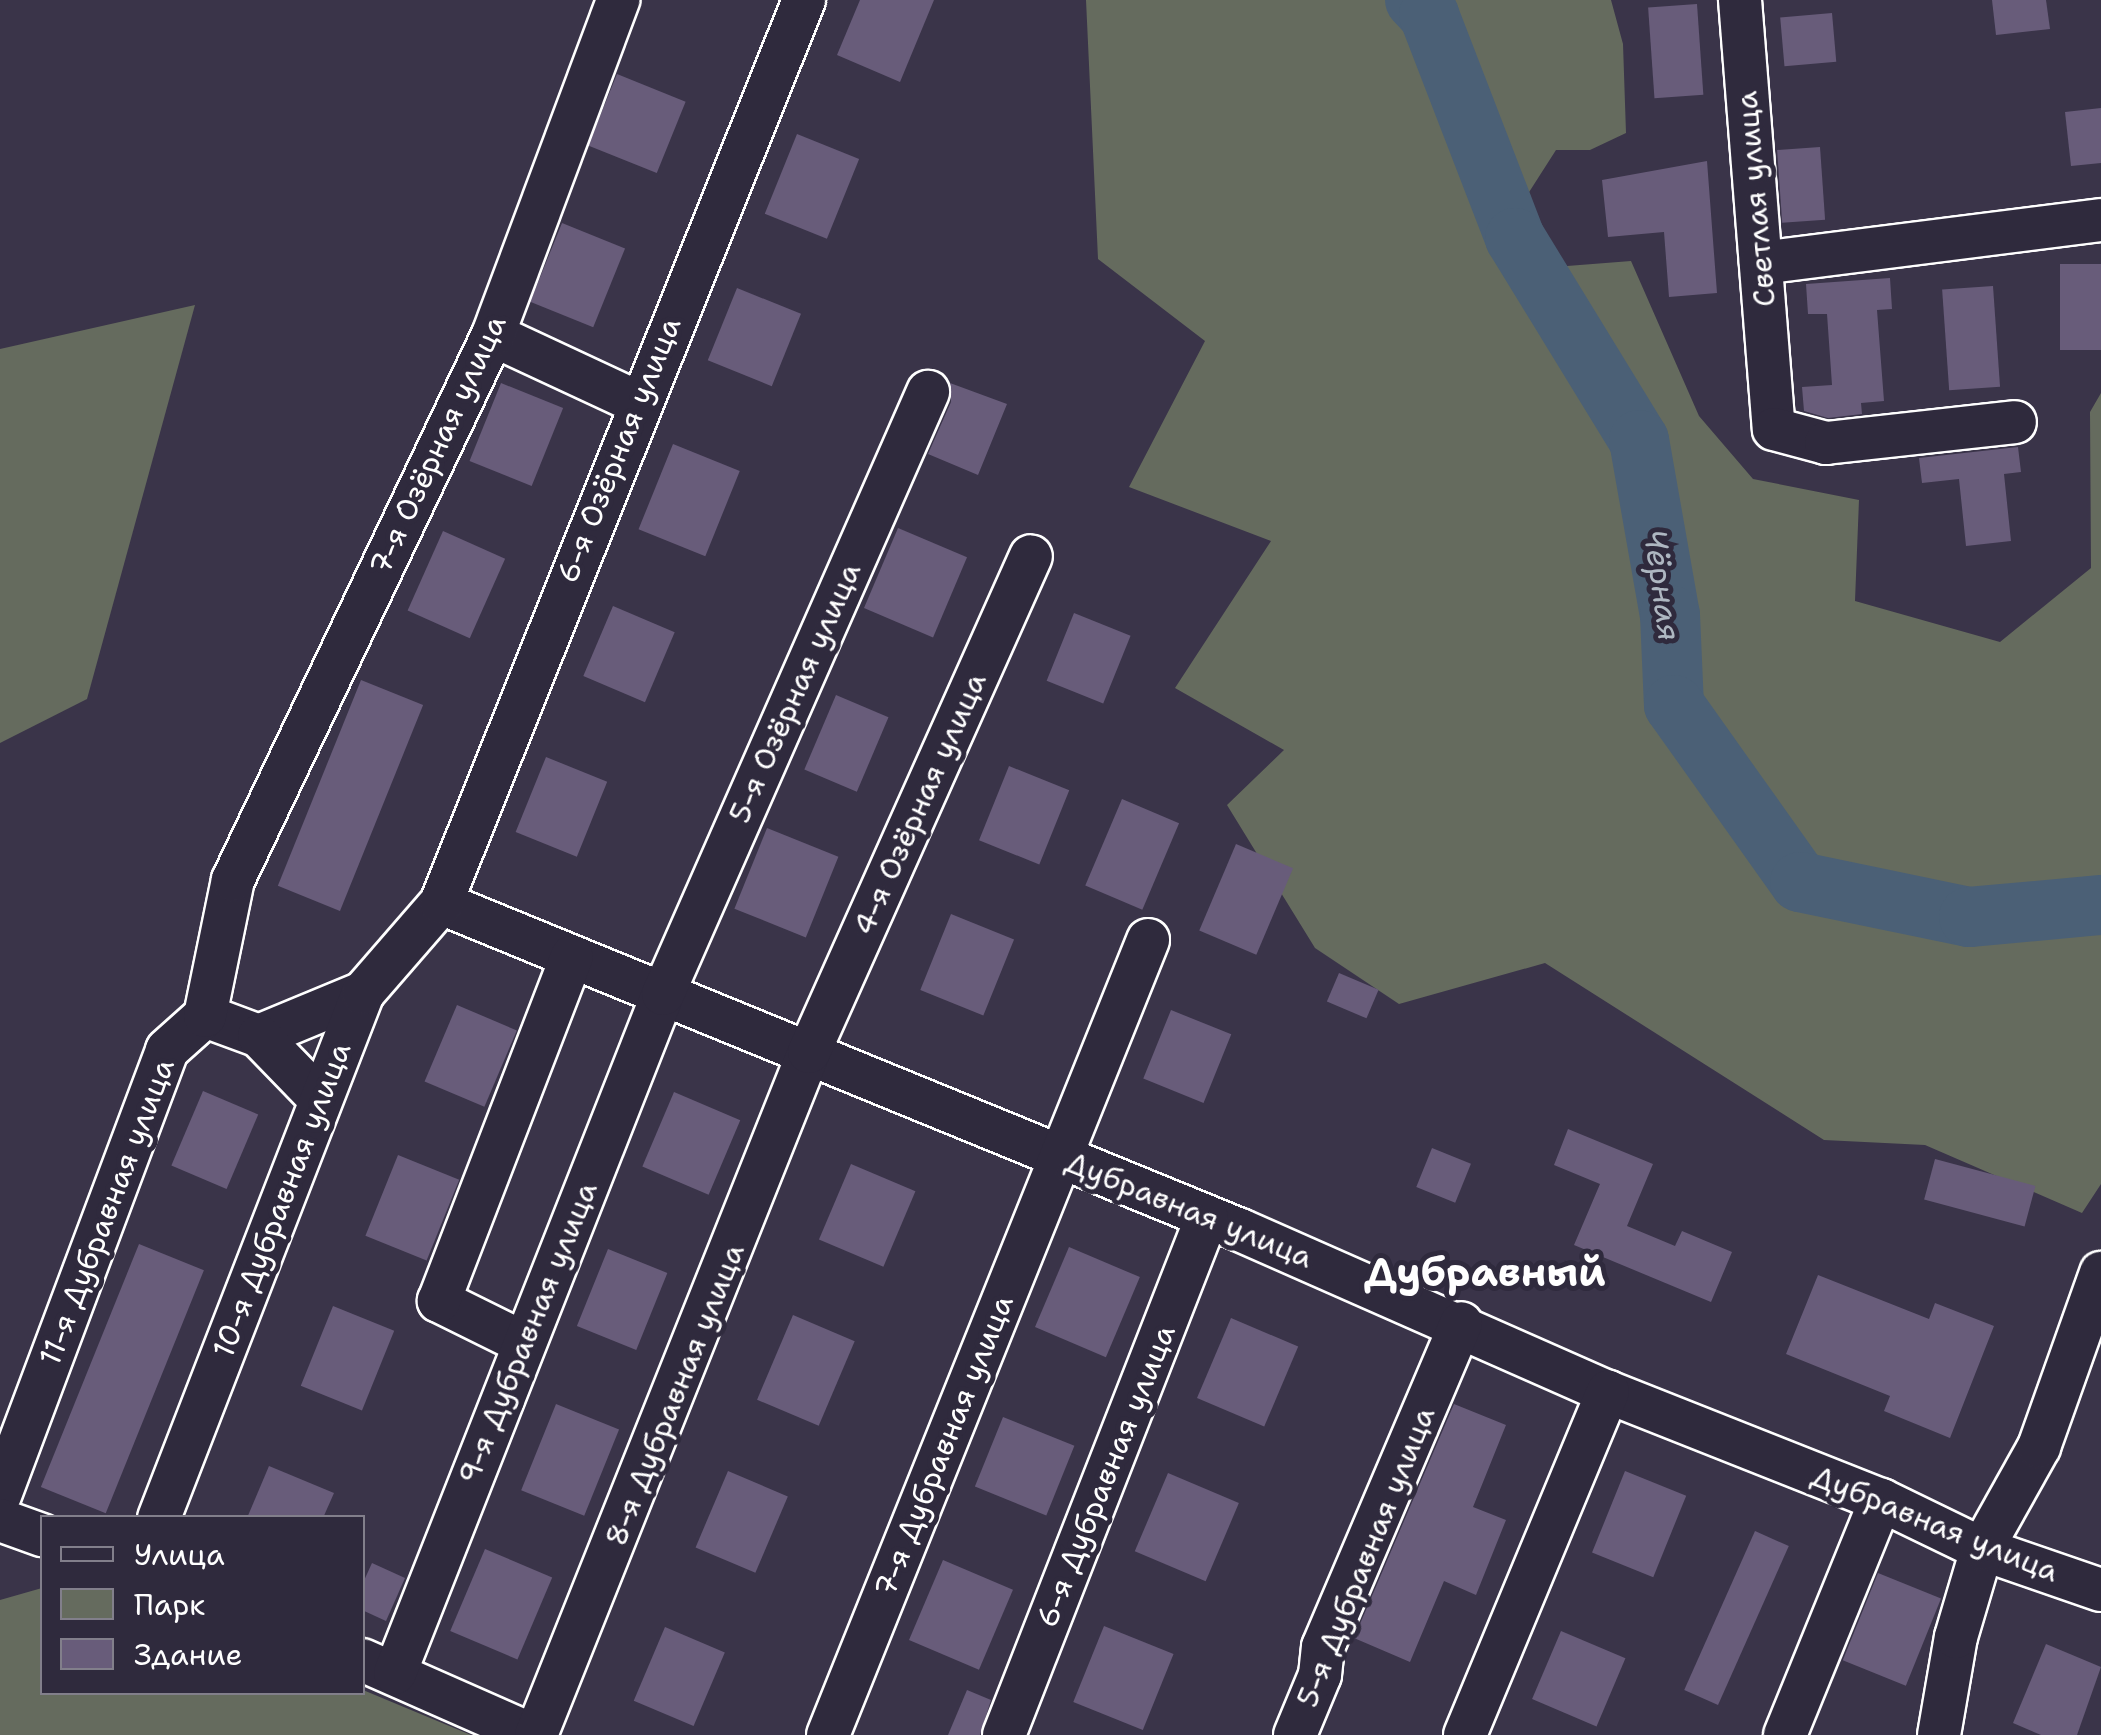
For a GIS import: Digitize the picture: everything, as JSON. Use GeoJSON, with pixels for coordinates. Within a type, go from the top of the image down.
{"type":"FeatureCollection","features":[{"type":"Feature","properties":{"kind":"street","name":"7-я Озёрная улица"},"geometry":{"type":"LineString","coordinates":[[205,1016],[233,880],[492,334],[618,0]]}},
{"type":"Feature","properties":{"kind":"street","name":"6-я Озёрная улица"},"geometry":{"type":"LineString","coordinates":[[441,903],[637,402],[804,0]]}},
{"type":"Feature","properties":{"kind":"street","name":"Светлая улица"},"geometry":{"type":"LineString","coordinates":[[1740,0],[1774,428],[1826,443],[2015,422]]}},
{"type":"Feature","properties":{"kind":"street"},"geometry":{"type":"LineString","coordinates":[[1761,262],[2101,220]]}},
{"type":"Feature","properties":{"kind":"street"},"geometry":{"type":"LineString","coordinates":[[492,334],[637,402]]}},
{"type":"Feature","properties":{"kind":"street","name":"5-я Озёрная улица"},"geometry":{"type":"LineString","coordinates":[[663,994],[928,392]]}},
{"type":"Feature","properties":{"kind":"street","name":"4-я Озёрная улица"},"geometry":{"type":"LineString","coordinates":[[809,1052],[1031,556]]}},
{"type":"Feature","properties":{"kind":"street","name":"Дубравная улица"},"geometry":{"type":"LineString","coordinates":[[441,903],[1461,1323],[1608,1392],[1881,1500],[1982,1549],[2101,1590]]}},
{"type":"Feature","properties":{"kind":"street","name":"10-я Дубравная улица"},"geometry":{"type":"LineString","coordinates":[[161,1515],[363,993],[441,903]]}},
{"type":"Feature","properties":{"kind":"street","name":"7-я Дубравная улица"},"geometry":{"type":"LineString","coordinates":[[828,1735],[1057,1156],[1148,940]]}},
{"type":"Feature","properties":{"kind":"street"},"geometry":{"type":"LineString","coordinates":[[522,1342],[439,1301],[572,957]]}},
{"type":"Feature","properties":{"kind":"street"},"geometry":{"type":"LineString","coordinates":[[259,1036],[363,993]]}},
{"type":"Feature","properties":{"kind":"street","name":"9-я Дубравная улица"},"geometry":{"type":"LineString","coordinates":[[379,1666],[522,1342],[663,994]]}},
{"type":"Feature","properties":{"kind":"street"},"geometry":{"type":"LineString","coordinates":[[205,1016],[259,1036],[320,1099]]}},
{"type":"Feature","properties":{"kind":"street","name":"11-я Дубравная улица"},"geometry":{"type":"LineString","coordinates":[[0,1495],[167,1050],[205,1016]]}},
{"type":"Feature","properties":{"kind":"street","name":"8-я Дубравная улица"},"geometry":{"type":"LineString","coordinates":[[534,1735],[809,1052]]}},
{"type":"Feature","properties":{"kind":"street","name":"6-я Дубравная улица"},"geometry":{"type":"LineString","coordinates":[[1004,1735],[1208,1218]]}},
{"type":"Feature","properties":{"kind":"street"},"geometry":{"type":"LineString","coordinates":[[1939,1735],[1956,1636],[1982,1549],[2039,1447],[2101,1273]]}},
{"type":"Feature","properties":{"kind":"street","name":"5-я Дубравная улица"},"geometry":{"type":"LineString","coordinates":[[1295,1735],[1320,1674],[1323,1647],[1461,1323]]}},
{"type":"Feature","properties":{"kind":"street"},"geometry":{"type":"LineString","coordinates":[[1465,1735],[1608,1392]]}},
{"type":"Feature","properties":{"kind":"street"},"geometry":{"type":"LineString","coordinates":[[1784,1735],[1881,1500]]}},
{"type":"Feature","properties":{"kind":"street"},"geometry":{"type":"LineString","coordinates":[[0,1520],[40,1534]]}},
{"type":"Feature","properties":{"kind":"street"},"geometry":{"type":"LineString","coordinates":[[379,1666],[534,1735]]}},
{"type":"Feature","properties":{"kind":"green space"},"geometry":{"type":"Polygon","coordinates":[[[1086,0],[1611,0],[1623,44],[1626,133],[1590,150],[1556,150],[1515,214],[1567,266],[1631,261],[1699,416],[1753,479],[1859,500],[1855,601],[2000,642],[2091,568],[2090,412],[2101,393],[2101,1184],[2082,1213],[1925,1145],[1824,1140],[1545,963],[1399,1004],[1315,948],[1227,805],[1284,750],[1175,688],[1271,541],[1129,487],[1205,341],[1098,259],[1086,0]]]}},
{"type":"Feature","properties":{"kind":"green space"},"geometry":{"type":"Polygon","coordinates":[[[195,305],[87,699],[0,743],[0,349],[195,305]]]}},
{"type":"Feature","properties":{"kind":"green space"},"geometry":{"type":"Polygon","coordinates":[[[40,1589],[40,1695],[365,1695],[365,1691],[471,1735],[0,1735],[0,1600],[40,1589]]]}},
{"type":"Feature","properties":{"kind":"building"},"geometry":{"type":"Polygon","coordinates":[[[860,0],[934,0],[900,82],[837,55],[860,0]]]}},
{"type":"Feature","properties":{"kind":"building"},"geometry":{"type":"Polygon","coordinates":[[[1992,0],[2046,0],[2050,29],[1996,35],[1992,0]]]}},
{"type":"Feature","properties":{"kind":"building"},"geometry":{"type":"Polygon","coordinates":[[[1697,4],[1703,95],[1654,98],[1648,7],[1697,4]]]}},
{"type":"Feature","properties":{"kind":"building"},"geometry":{"type":"Polygon","coordinates":[[[1832,13],[1836,62],[1784,66],[1780,18],[1832,13]]]}},
{"type":"Feature","properties":{"kind":"building"},"geometry":{"type":"Polygon","coordinates":[[[617,74],[686,102],[657,173],[588,145],[617,74]]]}},
{"type":"Feature","properties":{"kind":"building"},"geometry":{"type":"Polygon","coordinates":[[[2101,108],[2101,163],[2071,166],[2065,112],[2101,108]]]}},
{"type":"Feature","properties":{"kind":"building"},"geometry":{"type":"Polygon","coordinates":[[[797,134],[859,159],[827,239],[765,214],[797,134]]]}},
{"type":"Feature","properties":{"kind":"building"},"geometry":{"type":"Polygon","coordinates":[[[1820,147],[1825,220],[1782,223],[1777,150],[1820,147]]]}},
{"type":"Feature","properties":{"kind":"building"},"geometry":{"type":"Polygon","coordinates":[[[1707,161],[1717,293],[1669,297],[1664,232],[1608,237],[1602,180],[1707,161]]]}},
{"type":"Feature","properties":{"kind":"building"},"geometry":{"type":"Polygon","coordinates":[[[562,223],[625,248],[593,327],[530,302],[562,223]]]}},
{"type":"Feature","properties":{"kind":"building"},"geometry":{"type":"Polygon","coordinates":[[[2060,264],[2101,264],[2101,350],[2060,350],[2060,264]]]}},
{"type":"Feature","properties":{"kind":"building"},"geometry":{"type":"Polygon","coordinates":[[[1890,278],[1892,309],[1877,310],[1884,401],[1861,403],[1862,414],[1828,418],[1804,411],[1802,387],[1832,385],[1827,314],[1808,314],[1806,284],[1890,278]]]}},
{"type":"Feature","properties":{"kind":"building"},"geometry":{"type":"Polygon","coordinates":[[[1993,286],[2000,387],[1949,390],[1942,290],[1993,286]]]}},
{"type":"Feature","properties":{"kind":"building"},"geometry":{"type":"Polygon","coordinates":[[[737,288],[801,314],[772,386],[708,360],[737,288]]]}},
{"type":"Feature","properties":{"kind":"building"},"geometry":{"type":"Polygon","coordinates":[[[501,383],[563,408],[532,486],[470,461],[501,383]]]}},
{"type":"Feature","properties":{"kind":"building"},"geometry":{"type":"Polygon","coordinates":[[[950,383],[1007,404],[978,475],[928,454],[951,402],[950,383]]]}},
{"type":"Feature","properties":{"kind":"building"},"geometry":{"type":"Polygon","coordinates":[[[673,444],[740,471],[705,556],[639,529],[673,444]]]}},
{"type":"Feature","properties":{"kind":"building"},"geometry":{"type":"Polygon","coordinates":[[[2018,447],[2021,472],[2004,474],[2011,541],[1966,546],[1959,479],[1922,483],[1919,458],[2018,447]]]}},
{"type":"Feature","properties":{"kind":"building"},"geometry":{"type":"Polygon","coordinates":[[[898,528],[967,557],[933,637],[864,608],[898,528]]]}},
{"type":"Feature","properties":{"kind":"building"},"geometry":{"type":"Polygon","coordinates":[[[443,531],[505,559],[470,638],[408,610],[443,531]]]}},
{"type":"Feature","properties":{"kind":"building"},"geometry":{"type":"Polygon","coordinates":[[[613,606],[675,632],[645,702],[583,676],[613,606]]]}},
{"type":"Feature","properties":{"kind":"building"},"geometry":{"type":"Polygon","coordinates":[[[1074,613],[1131,636],[1103,704],[1047,681],[1074,613]]]}},
{"type":"Feature","properties":{"kind":"building"},"geometry":{"type":"Polygon","coordinates":[[[361,680],[423,705],[340,911],[278,886],[361,680]]]}},
{"type":"Feature","properties":{"kind":"building"},"geometry":{"type":"Polygon","coordinates":[[[836,695],[888,717],[857,792],[804,770],[836,695]]]}},
{"type":"Feature","properties":{"kind":"building"},"geometry":{"type":"Polygon","coordinates":[[[546,757],[607,782],[577,857],[516,832],[546,757]]]}},
{"type":"Feature","properties":{"kind":"building"},"geometry":{"type":"Polygon","coordinates":[[[1009,766],[1069,790],[1039,865],[979,840],[1009,766]]]}},
{"type":"Feature","properties":{"kind":"building"},"geometry":{"type":"Polygon","coordinates":[[[1122,799],[1179,823],[1142,910],[1085,886],[1122,799]]]}},
{"type":"Feature","properties":{"kind":"building"},"geometry":{"type":"Polygon","coordinates":[[[767,828],[838,857],[806,938],[734,909],[767,828]]]}},
{"type":"Feature","properties":{"kind":"building"},"geometry":{"type":"Polygon","coordinates":[[[1236,844],[1293,868],[1256,955],[1199,931],[1236,844]]]}},
{"type":"Feature","properties":{"kind":"building"},"geometry":{"type":"Polygon","coordinates":[[[951,914],[1014,939],[983,1016],[920,990],[951,914]]]}},
{"type":"Feature","properties":{"kind":"building"},"geometry":{"type":"Polygon","coordinates":[[[1339,973],[1379,990],[1366,1018],[1327,1002],[1339,973]]]}},
{"type":"Feature","properties":{"kind":"building"},"geometry":{"type":"Polygon","coordinates":[[[457,1005],[517,1030],[484,1107],[425,1081],[457,1005]]]}},
{"type":"Feature","properties":{"kind":"building"},"geometry":{"type":"Polygon","coordinates":[[[1171,1010],[1231,1034],[1204,1103],[1143,1079],[1171,1010]]]}},
{"type":"Feature","properties":{"kind":"building"},"geometry":{"type":"Polygon","coordinates":[[[203,1091],[258,1114],[227,1189],[171,1166],[203,1091]]]}},
{"type":"Feature","properties":{"kind":"building"},"geometry":{"type":"Polygon","coordinates":[[[674,1092],[740,1120],[709,1195],[642,1167],[674,1092]]]}},
{"type":"Feature","properties":{"kind":"building"},"geometry":{"type":"Polygon","coordinates":[[[1568,1129],[1653,1164],[1627,1226],[1675,1246],[1682,1231],[1732,1252],[1711,1302],[1574,1245],[1600,1184],[1554,1165],[1568,1129]]]}},
{"type":"Feature","properties":{"kind":"building"},"geometry":{"type":"Polygon","coordinates":[[[1432,1148],[1471,1164],[1455,1203],[1416,1187],[1432,1148]]]}},
{"type":"Feature","properties":{"kind":"building"},"geometry":{"type":"Polygon","coordinates":[[[398,1155],[459,1180],[427,1260],[365,1236],[398,1155]]]}},
{"type":"Feature","properties":{"kind":"building"},"geometry":{"type":"Polygon","coordinates":[[[1935,1159],[2035,1186],[2025,1226],[1924,1200],[1935,1159]]]}},
{"type":"Feature","properties":{"kind":"building"},"geometry":{"type":"Polygon","coordinates":[[[851,1164],[915,1191],[883,1267],[819,1239],[851,1164]]]}},
{"type":"Feature","properties":{"kind":"building"},"geometry":{"type":"Polygon","coordinates":[[[139,1244],[204,1270],[106,1513],[41,1487],[139,1244]]]}},
{"type":"Feature","properties":{"kind":"building"},"geometry":{"type":"Polygon","coordinates":[[[1069,1247],[1140,1277],[1106,1357],[1035,1327],[1069,1247]]]}},
{"type":"Feature","properties":{"kind":"building"},"geometry":{"type":"Polygon","coordinates":[[[608,1249],[667,1273],[636,1350],[577,1326],[608,1249]]]}},
{"type":"Feature","properties":{"kind":"building"},"geometry":{"type":"Polygon","coordinates":[[[1818,1275],[1929,1319],[1935,1303],[1994,1326],[1950,1438],[1884,1411],[1890,1396],[1786,1354],[1818,1275]]]}},
{"type":"Feature","properties":{"kind":"building"},"geometry":{"type":"Polygon","coordinates":[[[333,1306],[394,1331],[362,1410],[301,1386],[333,1306]]]}},
{"type":"Feature","properties":{"kind":"building"},"geometry":{"type":"Polygon","coordinates":[[[793,1315],[855,1341],[819,1426],[757,1400],[793,1315]]]}},
{"type":"Feature","properties":{"kind":"building"},"geometry":{"type":"Polygon","coordinates":[[[1231,1318],[1298,1347],[1264,1427],[1197,1398],[1231,1318]]]}},
{"type":"Feature","properties":{"kind":"building"},"geometry":{"type":"Polygon","coordinates":[[[556,1404],[619,1429],[584,1516],[521,1490],[556,1404]]]}},
{"type":"Feature","properties":{"kind":"building"},"geometry":{"type":"Polygon","coordinates":[[[1454,1404],[1506,1425],[1473,1507],[1506,1520],[1476,1595],[1444,1581],[1410,1662],[1354,1638],[1454,1404]]]}},
{"type":"Feature","properties":{"kind":"building"},"geometry":{"type":"Polygon","coordinates":[[[1003,1417],[1074,1446],[1046,1515],[975,1487],[1003,1417]]]}},
{"type":"Feature","properties":{"kind":"building"},"geometry":{"type":"Polygon","coordinates":[[[269,1466],[334,1493],[324,1515],[248,1515],[269,1466]]]}},
{"type":"Feature","properties":{"kind":"building"},"geometry":{"type":"Polygon","coordinates":[[[728,1471],[788,1496],[755,1573],[696,1547],[728,1471]]]}},
{"type":"Feature","properties":{"kind":"building"},"geometry":{"type":"Polygon","coordinates":[[[1625,1471],[1686,1496],[1653,1577],[1592,1553],[1625,1471]]]}},
{"type":"Feature","properties":{"kind":"building"},"geometry":{"type":"Polygon","coordinates":[[[1168,1473],[1239,1503],[1206,1581],[1135,1551],[1168,1473]]]}},
{"type":"Feature","properties":{"kind":"building"},"geometry":{"type":"Polygon","coordinates":[[[1755,1531],[1789,1546],[1718,1705],[1684,1690],[1755,1531]]]}},
{"type":"Feature","properties":{"kind":"building"},"geometry":{"type":"Polygon","coordinates":[[[485,1549],[552,1578],[517,1659],[450,1631],[485,1549]]]}},
{"type":"Feature","properties":{"kind":"building"},"geometry":{"type":"Polygon","coordinates":[[[943,1560],[1013,1590],[979,1670],[909,1640],[943,1560]]]}},
{"type":"Feature","properties":{"kind":"building"},"geometry":{"type":"Polygon","coordinates":[[[372,1563],[405,1578],[386,1621],[365,1611],[365,1578],[372,1563]]]}},
{"type":"Feature","properties":{"kind":"building"},"geometry":{"type":"Polygon","coordinates":[[[1878,1573],[1941,1598],[1906,1686],[1843,1660],[1878,1573]]]}},
{"type":"Feature","properties":{"kind":"building"},"geometry":{"type":"Polygon","coordinates":[[[1104,1626],[1174,1654],[1143,1730],[1073,1702],[1104,1626]]]}},
{"type":"Feature","properties":{"kind":"building"},"geometry":{"type":"Polygon","coordinates":[[[665,1627],[725,1652],[694,1726],[634,1701],[665,1627]]]}},
{"type":"Feature","properties":{"kind":"building"},"geometry":{"type":"Polygon","coordinates":[[[1561,1631],[1625,1658],[1597,1726],[1532,1699],[1561,1631]]]}},
{"type":"Feature","properties":{"kind":"building"},"geometry":{"type":"Polygon","coordinates":[[[2046,1644],[2101,1667],[2077,1735],[2041,1735],[2013,1723],[2046,1644]]]}},
{"type":"Feature","properties":{"kind":"building"},"geometry":{"type":"Polygon","coordinates":[[[967,1690],[991,1700],[980,1735],[948,1735],[967,1690]]]}},
{"type":"Feature","properties":{"kind":"waterway","name":"Чёрная"},"geometry":{"type":"LineString","coordinates":[[1415,0],[1429,15],[1515,238],[1639,440],[1670,615],[1674,705],[1800,882],[1969,917],[2101,905]]}},
{"type":"Feature","properties":{"kind":"district","name":"Дубравный"},"geometry":{"type":"Point","coordinates":[1485,1272]}}]}
